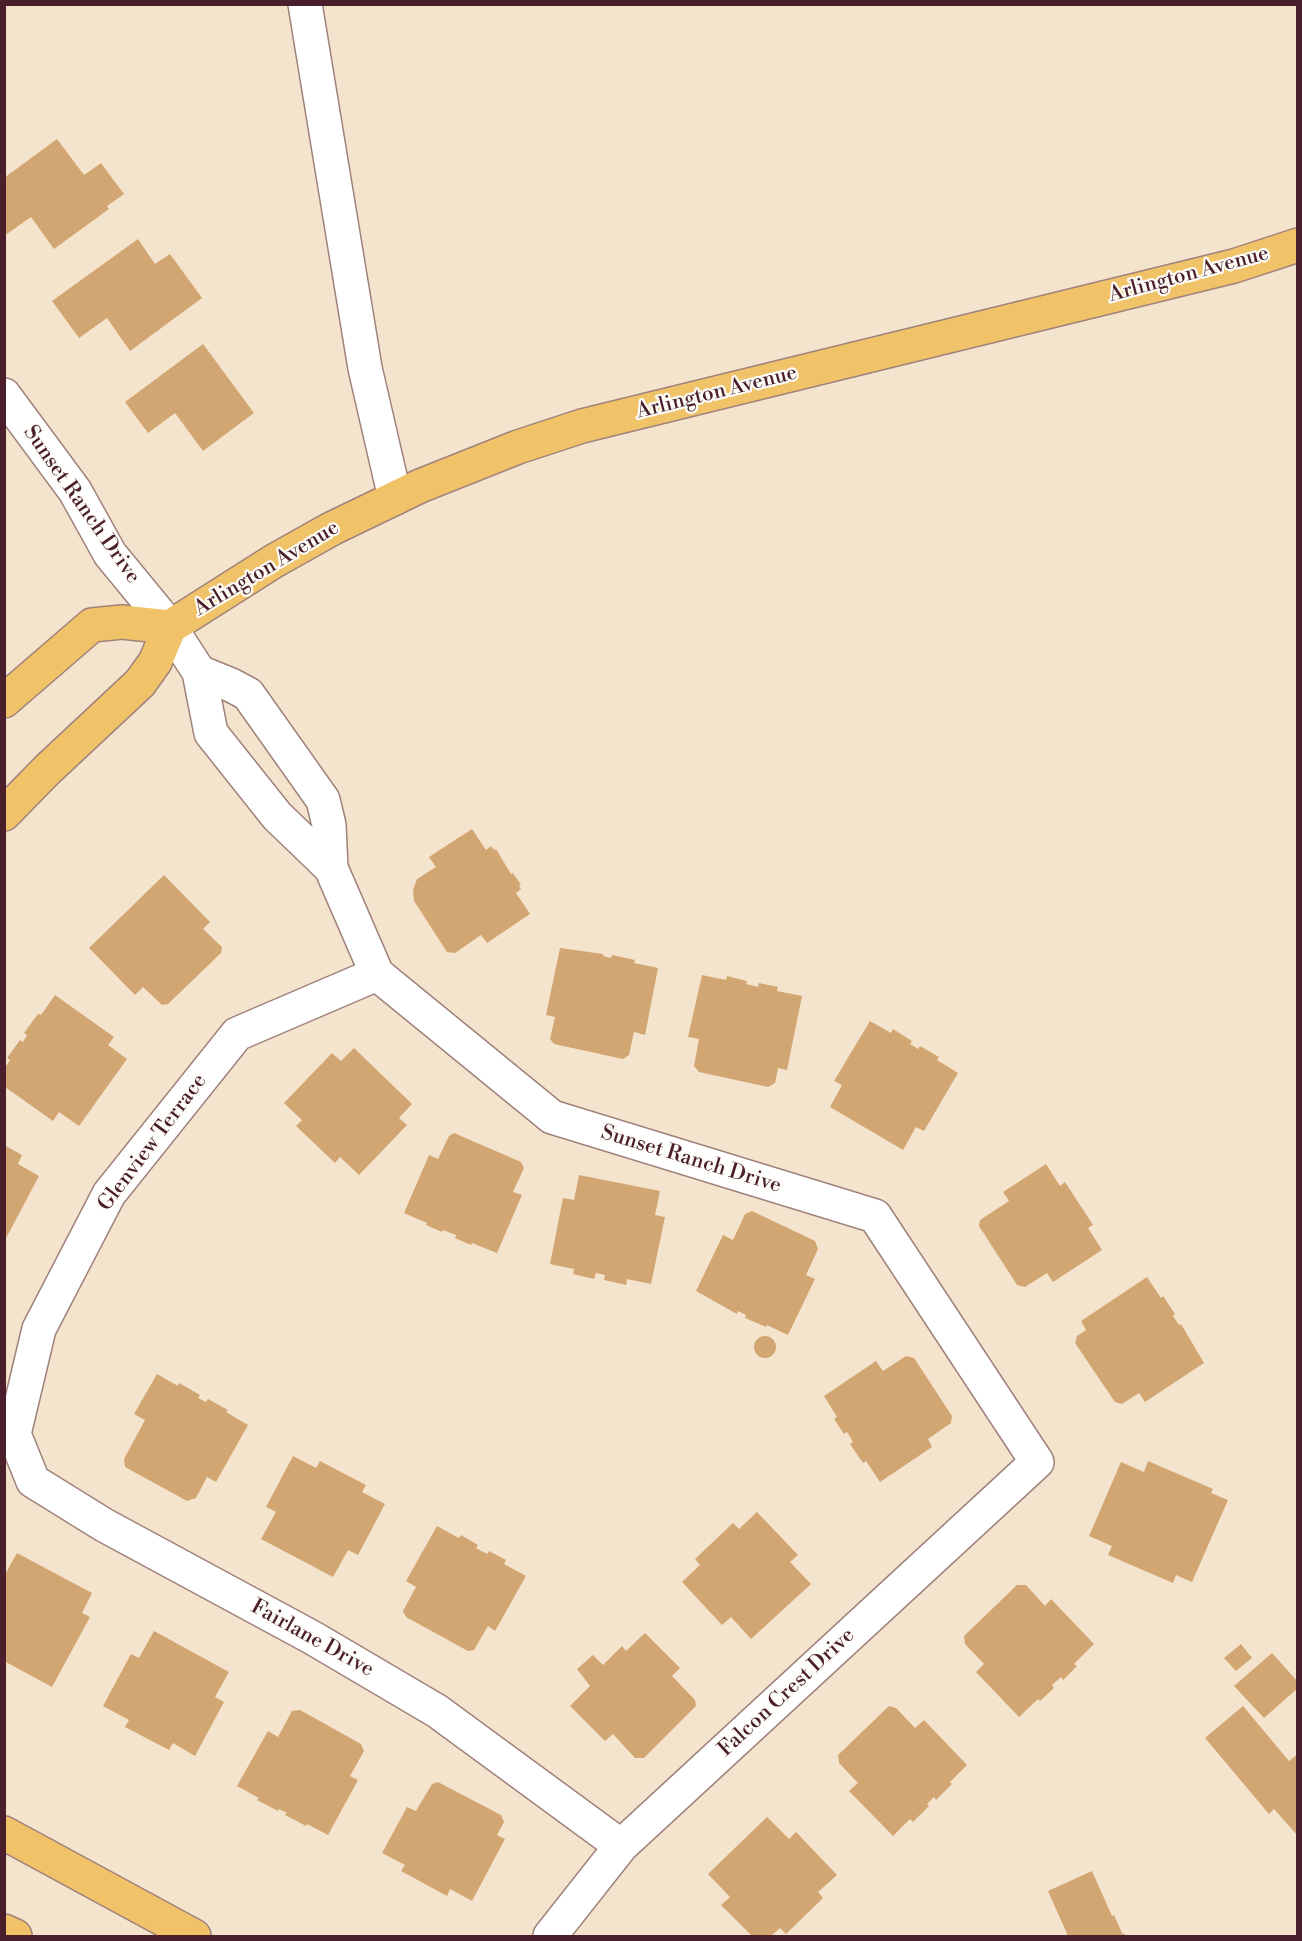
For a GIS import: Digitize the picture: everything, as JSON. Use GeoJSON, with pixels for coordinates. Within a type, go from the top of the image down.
{"type":"FeatureCollection","features":[{"type":"Feature","properties":{"kind":"main road","name":"Arlington Avenue"},"geometry":{"type":"LineString","coordinates":[[4,814],[47,770],[140,683],[155,662],[170,627],[274,561],[331,529],[395,498],[518,447],[582,426],[1224,268],[1298,245]]}},
{"type":"Feature","properties":{"kind":"main road","name":"Arlington Avenue"},"geometry":{"type":"LineString","coordinates":[[4,701],[92,625],[122,622],[170,627]]}},
{"type":"Feature","properties":{"kind":"main road"},"geometry":{"type":"LineString","coordinates":[[4,1833],[194,1936]]}},
{"type":"Feature","properties":{"kind":"main road"},"geometry":{"type":"LineString","coordinates":[[4,1931],[15,1936]]}},
{"type":"Feature","properties":{"kind":"street"},"geometry":{"type":"LineString","coordinates":[[305,4],[365,368],[395,498]]}},
{"type":"Feature","properties":{"kind":"street","name":"Sunset Ranch Drive"},"geometry":{"type":"LineString","coordinates":[[4,395],[75,491],[110,554],[170,627],[199,672],[211,733],[277,816],[331,868]]}},
{"type":"Feature","properties":{"kind":"street","name":"Sunset Ranch Drive"},"geometry":{"type":"LineString","coordinates":[[199,672],[248,694],[323,800],[329,825],[331,868],[377,974],[552,1118],[875,1216],[1037,1462]]}},
{"type":"Feature","properties":{"kind":"street","name":"Glenview Terrace"},"geometry":{"type":"LineString","coordinates":[[14,1434],[39,1329],[109,1194],[237,1034],[377,974]]}},
{"type":"Feature","properties":{"kind":"street","name":"Fairlane Drive"},"geometry":{"type":"LineString","coordinates":[[14,1434],[33,1481],[104,1525],[313,1638],[437,1711],[621,1846]]}},
{"type":"Feature","properties":{"kind":"street","name":"Falcon Crest Drive"},"geometry":{"type":"LineString","coordinates":[[550,1936],[621,1846],[1037,1462]]}},
{"type":"Feature","properties":{"kind":"building"},"geometry":{"type":"Polygon","coordinates":[[[57,139],[84,175],[101,163],[124,194],[107,206],[109,209],[54,249],[31,217],[4,236],[4,178],[57,139]]]}},
{"type":"Feature","properties":{"kind":"building"},"geometry":{"type":"Polygon","coordinates":[[[138,239],[155,264],[170,254],[202,298],[130,351],[107,318],[79,338],[52,301],[138,239]]]}},
{"type":"Feature","properties":{"kind":"building"},"geometry":{"type":"Polygon","coordinates":[[[203,344],[254,413],[203,451],[175,413],[148,433],[125,402],[203,344]]]}},
{"type":"Feature","properties":{"kind":"building"},"geometry":{"type":"Polygon","coordinates":[[[472,829],[486,850],[491,846],[494,850],[496,849],[511,874],[513,873],[521,885],[519,886],[521,889],[516,893],[530,914],[487,943],[481,935],[455,953],[447,952],[414,901],[413,890],[417,879],[436,867],[429,857],[472,829]]]}},
{"type":"Feature","properties":{"kind":"building"},"geometry":{"type":"Polygon","coordinates":[[[164,875],[210,922],[203,929],[222,947],[221,953],[168,1004],[162,1005],[143,987],[135,995],[89,948],[164,875]]]}},
{"type":"Feature","properties":{"kind":"building"},"geometry":{"type":"Polygon","coordinates":[[[560,948],[603,954],[611,958],[612,955],[658,968],[645,1035],[634,1032],[629,1055],[623,1059],[554,1044],[550,1039],[555,1017],[546,1015],[560,948]]]}},
{"type":"Feature","properties":{"kind":"building"},"geometry":{"type":"Polygon","coordinates":[[[702,975],[726,980],[727,976],[747,981],[746,984],[758,987],[759,983],[778,987],[777,991],[802,996],[787,1070],[778,1068],[775,1083],[768,1087],[699,1072],[694,1066],[699,1039],[688,1037],[702,975]]]}},
{"type":"Feature","properties":{"kind":"building"},"geometry":{"type":"Polygon","coordinates":[[[55,995],[114,1037],[108,1045],[127,1059],[79,1126],[59,1112],[53,1121],[5,1087],[5,1068],[10,1060],[7,1058],[20,1040],[23,1042],[27,1035],[24,1033],[55,995]]]}},
{"type":"Feature","properties":{"kind":"building"},"geometry":{"type":"Polygon","coordinates":[[[870,1021],[891,1033],[893,1029],[912,1041],[910,1044],[918,1049],[920,1046],[939,1057],[937,1060],[958,1073],[924,1131],[916,1127],[903,1150],[830,1107],[842,1085],[834,1081],[870,1021]]]}},
{"type":"Feature","properties":{"kind":"building"},"geometry":{"type":"Polygon","coordinates":[[[354,1048],[412,1104],[399,1118],[407,1125],[359,1175],[340,1157],[335,1163],[296,1126],[302,1120],[284,1103],[332,1053],[341,1061],[354,1048]]]}},
{"type":"Feature","properties":{"kind":"building"},"geometry":{"type":"Polygon","coordinates":[[[454,1133],[521,1162],[524,1168],[513,1192],[522,1195],[497,1253],[472,1243],[471,1245],[455,1238],[456,1235],[443,1230],[442,1232],[404,1213],[429,1155],[438,1159],[449,1136],[454,1133]]]}},
{"type":"Feature","properties":{"kind":"building"},"geometry":{"type":"Polygon","coordinates":[[[4,1145],[22,1155],[18,1164],[39,1176],[4,1242],[4,1145]]]}},
{"type":"Feature","properties":{"kind":"building"},"geometry":{"type":"Polygon","coordinates":[[[1046,1164],[1060,1186],[1065,1182],[1093,1225],[1088,1228],[1102,1250],[1053,1282],[1047,1273],[1025,1287],[1017,1285],[979,1226],[980,1220],[1009,1201],[1003,1192],[1046,1164]]]}},
{"type":"Feature","properties":{"kind":"building"},"geometry":{"type":"Polygon","coordinates":[[[579,1175],[660,1191],[655,1215],[665,1217],[651,1284],[627,1279],[626,1285],[604,1280],[605,1275],[596,1273],[594,1279],[573,1274],[574,1269],[550,1264],[563,1198],[574,1200],[579,1175]]]}},
{"type":"Feature","properties":{"kind":"building"},"geometry":{"type":"Polygon","coordinates":[[[752,1211],[815,1241],[818,1249],[806,1275],[815,1279],[788,1335],[745,1318],[746,1315],[738,1311],[737,1314],[696,1291],[723,1235],[733,1240],[745,1214],[752,1211]]]}},
{"type":"Feature","properties":{"kind":"building"},"geometry":{"type":"Polygon","coordinates":[[[1147,1277],[1175,1314],[1173,1316],[1179,1325],[1181,1324],[1204,1363],[1145,1402],[1139,1393],[1122,1404],[1115,1402],[1075,1343],[1077,1336],[1086,1330],[1081,1321],[1147,1277]]]}},
{"type":"Feature","properties":{"kind":"building"},"geometry":{"type":"Polygon","coordinates":[[[765,1336],[773,1339],[776,1347],[773,1355],[765,1358],[757,1355],[754,1347],[757,1339],[765,1336]]]}},
{"type":"Feature","properties":{"kind":"building"},"geometry":{"type":"Polygon","coordinates":[[[906,1356],[914,1358],[952,1416],[951,1423],[928,1439],[932,1447],[880,1482],[866,1461],[863,1463],[850,1444],[853,1442],[847,1432],[844,1434],[834,1419],[837,1417],[824,1396],[876,1361],[883,1371],[906,1356]]]}},
{"type":"Feature","properties":{"kind":"building"},"geometry":{"type":"Polygon","coordinates":[[[157,1374],[200,1395],[198,1398],[206,1402],[208,1399],[228,1410],[226,1412],[248,1425],[216,1482],[207,1477],[196,1498],[187,1501],[125,1467],[124,1459],[145,1420],[134,1414],[157,1374]]]}},
{"type":"Feature","properties":{"kind":"building"},"geometry":{"type":"Polygon","coordinates":[[[293,1456],[316,1468],[320,1461],[366,1485],[362,1492],[385,1504],[358,1555],[348,1550],[333,1577],[261,1539],[276,1512],[266,1507],[293,1456]]]}},
{"type":"Feature","properties":{"kind":"building"},"geometry":{"type":"Polygon","coordinates":[[[1148,1461],[1213,1489],[1211,1493],[1228,1500],[1192,1582],[1176,1575],[1173,1583],[1108,1555],[1112,1546],[1089,1536],[1121,1462],[1144,1472],[1148,1461]]]}},
{"type":"Feature","properties":{"kind":"building"},"geometry":{"type":"Polygon","coordinates":[[[757,1512],[798,1555],[790,1562],[811,1584],[751,1639],[731,1617],[722,1625],[682,1582],[700,1565],[695,1559],[733,1523],[739,1529],[757,1512]]]}},
{"type":"Feature","properties":{"kind":"building"},"geometry":{"type":"Polygon","coordinates":[[[437,1526],[459,1538],[461,1535],[478,1545],[476,1548],[487,1554],[489,1551],[506,1560],[504,1564],[526,1576],[495,1631],[488,1626],[474,1650],[468,1651],[406,1617],[403,1611],[416,1587],[406,1581],[437,1526]]]}},
{"type":"Feature","properties":{"kind":"building"},"geometry":{"type":"Polygon","coordinates":[[[17,1553],[92,1593],[82,1613],[90,1617],[52,1687],[4,1661],[4,1576],[17,1553]]]}},
{"type":"Feature","properties":{"kind":"building"},"geometry":{"type":"Polygon","coordinates":[[[1017,1585],[1026,1585],[1045,1606],[1051,1599],[1094,1644],[1074,1664],[1077,1666],[1063,1680],[1061,1677],[1052,1685],[1054,1688],[1019,1717],[976,1672],[984,1664],[965,1644],[964,1636],[1017,1585]]]}},
{"type":"Feature","properties":{"kind":"building"},"geometry":{"type":"Polygon","coordinates":[[[154,1631],[229,1672],[215,1697],[224,1702],[195,1756],[173,1743],[169,1750],[125,1727],[129,1720],[103,1706],[131,1654],[139,1658],[154,1631]]]}},
{"type":"Feature","properties":{"kind":"building"},"geometry":{"type":"Polygon","coordinates":[[[645,1633],[680,1668],[672,1676],[695,1700],[696,1706],[644,1758],[635,1758],[613,1734],[605,1741],[570,1706],[590,1686],[577,1669],[593,1655],[603,1665],[622,1646],[626,1651],[645,1633]]]}},
{"type":"Feature","properties":{"kind":"building"},"geometry":{"type":"Polygon","coordinates":[[[1241,1644],[1252,1658],[1236,1671],[1224,1658],[1241,1644]]]}},
{"type":"Feature","properties":{"kind":"building"},"geometry":{"type":"Polygon","coordinates":[[[1272,1653],[1298,1682],[1298,1688],[1264,1718],[1234,1686],[1272,1653]]]}},
{"type":"Feature","properties":{"kind":"building"},"geometry":{"type":"Polygon","coordinates":[[[889,1706],[896,1708],[915,1728],[924,1720],[967,1765],[936,1800],[934,1797],[927,1804],[929,1806],[913,1822],[910,1819],[893,1836],[849,1791],[858,1783],[839,1763],[838,1755],[889,1706]]]}},
{"type":"Feature","properties":{"kind":"building"},"geometry":{"type":"Polygon","coordinates":[[[1243,1706],[1289,1761],[1298,1754],[1298,1836],[1274,1809],[1269,1814],[1205,1738],[1243,1706]]]}},
{"type":"Feature","properties":{"kind":"building"},"geometry":{"type":"Polygon","coordinates":[[[300,1710],[361,1744],[364,1751],[350,1776],[358,1780],[328,1835],[257,1800],[259,1798],[237,1786],[268,1731],[278,1737],[292,1711],[300,1710]]]}},
{"type":"Feature","properties":{"kind":"building"},"geometry":{"type":"Polygon","coordinates":[[[438,1782],[501,1815],[504,1822],[497,1835],[505,1839],[472,1901],[450,1889],[447,1896],[401,1871],[405,1865],[382,1853],[407,1807],[416,1811],[432,1784],[438,1782]]]}},
{"type":"Feature","properties":{"kind":"building"},"geometry":{"type":"Polygon","coordinates":[[[767,1817],[789,1839],[796,1832],[837,1875],[818,1892],[823,1898],[786,1934],[780,1928],[771,1936],[752,1936],[721,1905],[730,1897],[708,1874],[767,1817]]]}},
{"type":"Feature","properties":{"kind":"building"},"geometry":{"type":"Polygon","coordinates":[[[1092,1871],[1112,1916],[1114,1915],[1122,1933],[1128,1936],[1068,1936],[1048,1891],[1092,1871]]]}}]}
